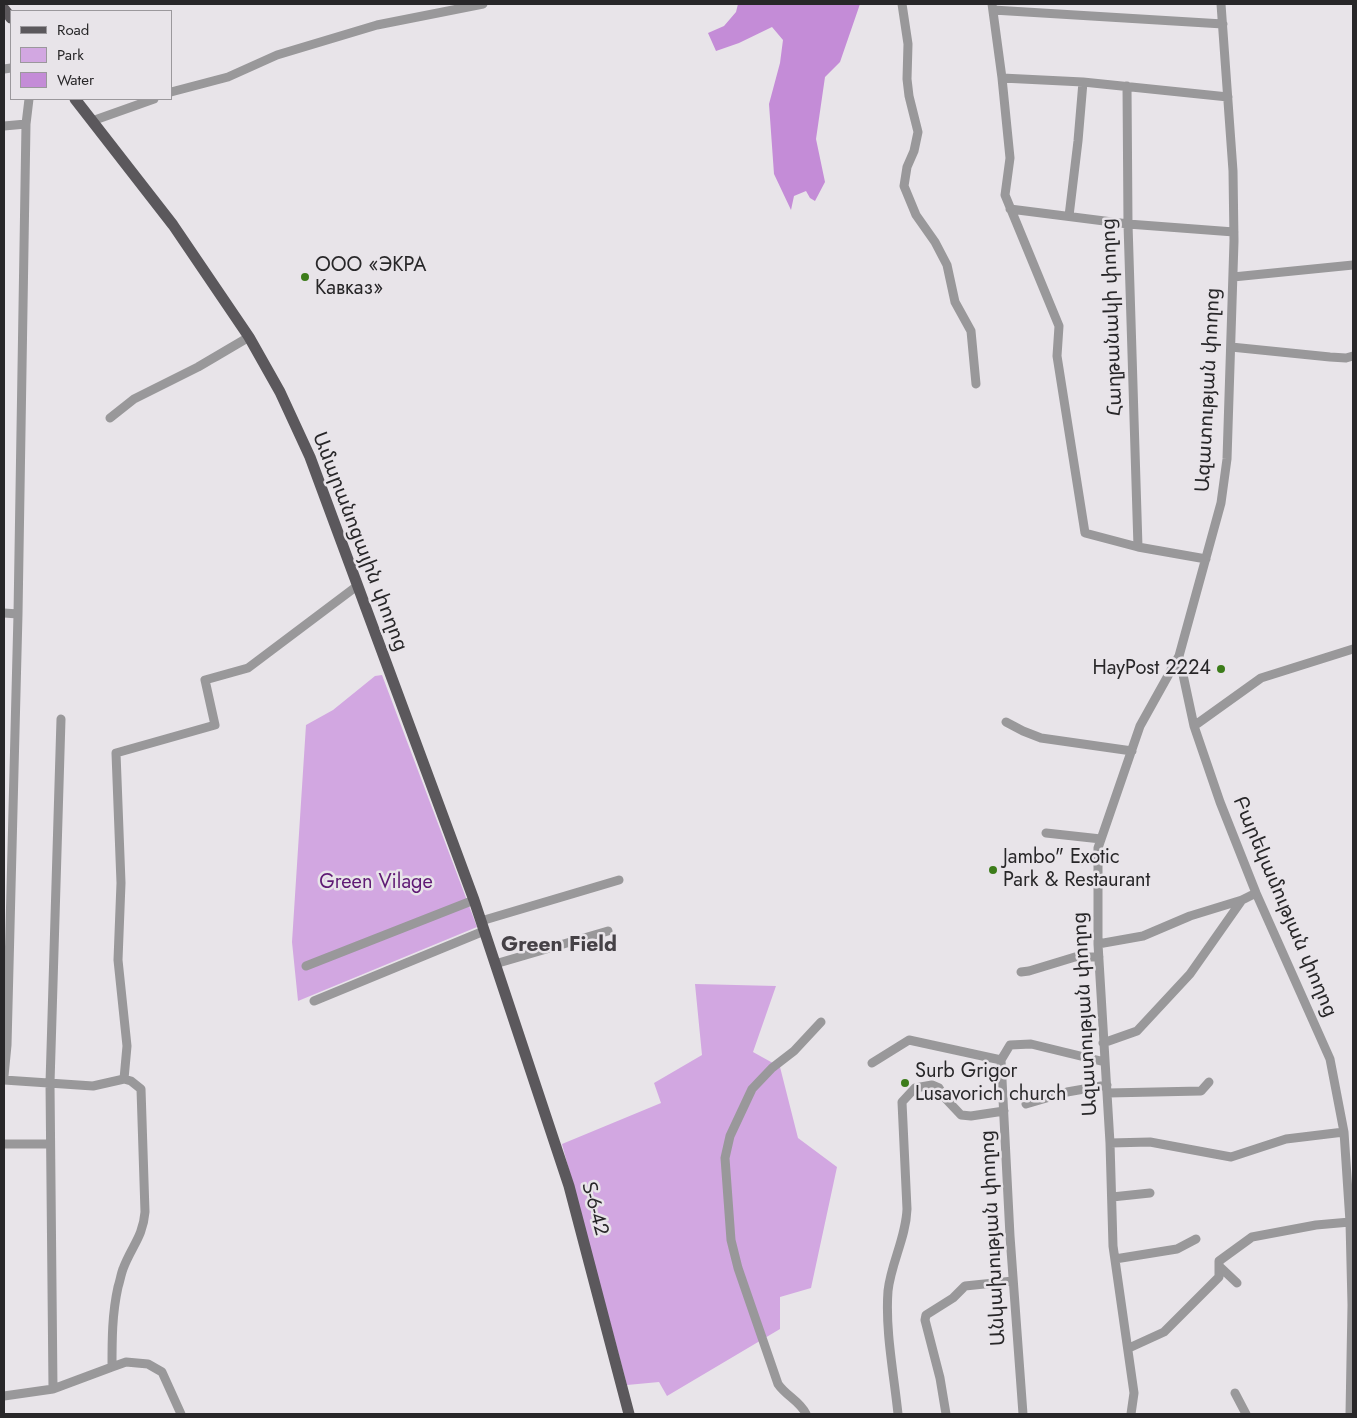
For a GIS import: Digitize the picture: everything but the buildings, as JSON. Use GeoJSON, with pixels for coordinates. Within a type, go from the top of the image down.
{"type":"FeatureCollection","features":[{"type":"Feature","properties":{"kind":"main road","name":"Տ-6-42"},"geometry":{"type":"LineString","coordinates":[[75,100],[92,121]]}},
{"type":"Feature","properties":{"kind":"main road","name":"Ամարանոցային փողոց"},"geometry":{"type":"LineString","coordinates":[[92,121],[173,225],[249,338],[280,392],[310,457],[474,900],[513,1017]]}},
{"type":"Feature","properties":{"kind":"main road","name":"Տ-6-42"},"geometry":{"type":"LineString","coordinates":[[513,1017],[569,1186],[628,1414]]}},
{"type":"Feature","properties":{"kind":"street"},"geometry":{"type":"LineString","coordinates":[[172,92],[228,77],[277,55],[377,24],[483,4]]}},
{"type":"Feature","properties":{"kind":"street"},"geometry":{"type":"LineString","coordinates":[[902,4],[908,44],[907,79],[909,96],[918,132],[914,151],[907,167],[904,186],[916,215],[935,242],[947,265],[955,302],[971,331],[976,384]]}},
{"type":"Feature","properties":{"kind":"street","name":"Ազատության փողոց"},"geometry":{"type":"LineString","coordinates":[[1131,1414],[1134,1393],[1113,1246],[1110,1143],[1098,944],[1098,848],[1140,726],[1179,656],[1222,503],[1227,459],[1234,232],[1233,171],[1221,4]]}},
{"type":"Feature","properties":{"kind":"street"},"geometry":{"type":"LineString","coordinates":[[1206,559],[1138,547],[1084,533],[1057,356],[1059,326],[1005,195],[1010,158],[1002,78],[992,7],[1223,24]]}},
{"type":"Feature","properties":{"kind":"street"},"geometry":{"type":"LineString","coordinates":[[1002,78],[1083,82],[1228,98]]}},
{"type":"Feature","properties":{"kind":"street"},"geometry":{"type":"LineString","coordinates":[[1070,216],[1083,82]]}},
{"type":"Feature","properties":{"kind":"street","name":"Հաղթանակի փողոց"},"geometry":{"type":"LineString","coordinates":[[1127,86],[1128,224],[1138,547]]}},
{"type":"Feature","properties":{"kind":"street"},"geometry":{"type":"LineString","coordinates":[[4,1076],[7,1046],[18,614],[26,124],[29,100]]}},
{"type":"Feature","properties":{"kind":"street"},"geometry":{"type":"LineString","coordinates":[[92,121],[151,100]]}},
{"type":"Feature","properties":{"kind":"street"},"geometry":{"type":"LineString","coordinates":[[4,126],[26,124]]}},
{"type":"Feature","properties":{"kind":"street"},"geometry":{"type":"LineString","coordinates":[[1010,208],[1128,224],[1234,232]]}},
{"type":"Feature","properties":{"kind":"street"},"geometry":{"type":"LineString","coordinates":[[1233,277],[1353,265]]}},
{"type":"Feature","properties":{"kind":"street"},"geometry":{"type":"LineString","coordinates":[[110,418],[134,400],[249,338]]}},
{"type":"Feature","properties":{"kind":"street"},"geometry":{"type":"LineString","coordinates":[[1231,347],[1330,357],[1346,358],[1353,356]]}},
{"type":"Feature","properties":{"kind":"street"},"geometry":{"type":"LineString","coordinates":[[124,1079],[127,1046],[118,960],[121,883],[116,753],[215,725],[205,680],[248,668],[357,586]]}},
{"type":"Feature","properties":{"kind":"street"},"geometry":{"type":"LineString","coordinates":[[4,614],[18,614]]}},
{"type":"Feature","properties":{"kind":"street"},"geometry":{"type":"LineString","coordinates":[[1194,726],[1261,678],[1353,649]]}},
{"type":"Feature","properties":{"kind":"street","name":"Բարեկամության փողոց"},"geometry":{"type":"LineString","coordinates":[[1179,656],[1194,726],[1220,802],[1256,893],[1330,1059],[1344,1132],[1350,1222],[1352,1305],[1350,1414]]}},
{"type":"Feature","properties":{"kind":"street"},"geometry":{"type":"LineString","coordinates":[[53,1390],[50,1083],[61,720]]}},
{"type":"Feature","properties":{"kind":"street"},"geometry":{"type":"LineString","coordinates":[[1006,722],[1041,738],[1132,751]]}},
{"type":"Feature","properties":{"kind":"street"},"geometry":{"type":"LineString","coordinates":[[1046,833],[1101,839]]}},
{"type":"Feature","properties":{"kind":"street"},"geometry":{"type":"LineString","coordinates":[[314,1001],[482,926],[619,880]]}},
{"type":"Feature","properties":{"kind":"street"},"geometry":{"type":"LineString","coordinates":[[1098,944],[1144,936],[1190,916],[1242,900],[1256,893]]}},
{"type":"Feature","properties":{"kind":"street"},"geometry":{"type":"LineString","coordinates":[[306,966],[474,900]]}},
{"type":"Feature","properties":{"kind":"street"},"geometry":{"type":"LineString","coordinates":[[1104,1042],[1137,1031],[1190,974],[1242,900]]}},
{"type":"Feature","properties":{"kind":"street"},"geometry":{"type":"LineString","coordinates":[[495,964],[608,931]]}},
{"type":"Feature","properties":{"kind":"street"},"geometry":{"type":"LineString","coordinates":[[1021,972],[1075,957],[1099,957]]}},
{"type":"Feature","properties":{"kind":"street"},"geometry":{"type":"LineString","coordinates":[[806,1414],[803,1408],[784,1392],[778,1384],[738,1268],[731,1240],[725,1158],[730,1136],[752,1089],[821,1022]]}},
{"type":"Feature","properties":{"kind":"street"},"geometry":{"type":"LineString","coordinates":[[872,1063],[909,1040],[1001,1060],[1010,1045],[1031,1044],[1105,1062]]}},
{"type":"Feature","properties":{"kind":"street","name":"Անկախության փողոց"},"geometry":{"type":"LineString","coordinates":[[1001,1060],[1013,1281],[1023,1414]]}},
{"type":"Feature","properties":{"kind":"street"},"geometry":{"type":"LineString","coordinates":[[4,1080],[93,1086],[124,1079],[132,1081],[141,1089],[144,1225],[123,1269],[115,1302],[112,1332],[112,1367]]}},
{"type":"Feature","properties":{"kind":"street"},"geometry":{"type":"LineString","coordinates":[[1026,1104],[1067,1092],[1107,1089],[1201,1091],[1208,1082]]}},
{"type":"Feature","properties":{"kind":"street"},"geometry":{"type":"LineString","coordinates":[[898,1414],[889,1337],[888,1293],[891,1273],[907,1220],[902,1102],[914,1088],[932,1085],[939,1088],[945,1098],[961,1115],[971,1116],[1004,1111]]}},
{"type":"Feature","properties":{"kind":"street"},"geometry":{"type":"LineString","coordinates":[[1110,1143],[1150,1142],[1231,1157],[1286,1139],[1344,1132]]}},
{"type":"Feature","properties":{"kind":"street"},"geometry":{"type":"LineString","coordinates":[[4,1144],[50,1144]]}},
{"type":"Feature","properties":{"kind":"street"},"geometry":{"type":"LineString","coordinates":[[1112,1197],[1150,1192]]}},
{"type":"Feature","properties":{"kind":"street"},"geometry":{"type":"LineString","coordinates":[[1128,1348],[1164,1332],[1219,1277],[1219,1261],[1252,1236],[1316,1225],[1350,1222]]}},
{"type":"Feature","properties":{"kind":"street"},"geometry":{"type":"LineString","coordinates":[[1115,1259],[1177,1249],[1196,1239]]}},
{"type":"Feature","properties":{"kind":"street"},"geometry":{"type":"LineString","coordinates":[[1219,1266],[1237,1282]]}},
{"type":"Feature","properties":{"kind":"street"},"geometry":{"type":"LineString","coordinates":[[946,1414],[940,1378],[925,1320],[926,1315],[954,1298],[965,1286],[1013,1281]]}},
{"type":"Feature","properties":{"kind":"street"},"geometry":{"type":"LineString","coordinates":[[4,1396],[53,1390],[126,1362],[148,1364],[162,1372],[181,1414]]}},
{"type":"Feature","properties":{"kind":"street"},"geometry":{"type":"LineString","coordinates":[[1235,1393],[1246,1414]]}},
{"type":"Feature","properties":{"kind":"green space","name":"Green Vilage"},"geometry":{"type":"Polygon","coordinates":[[[382,675],[477,927],[298,1001],[292,942],[306,725],[333,710],[375,676],[382,675]]]}},
{"type":"Feature","properties":{"kind":"green space"},"geometry":{"type":"Polygon","coordinates":[[[695,984],[776,986],[753,1052],[780,1067],[798,1138],[837,1167],[811,1288],[780,1297],[780,1329],[667,1396],[659,1382],[627,1385],[562,1144],[661,1103],[654,1083],[702,1055],[695,984]]]}},
{"type":"Feature","properties":{"kind":"water"},"geometry":{"type":"Polygon","coordinates":[[[738,4],[860,4],[840,62],[825,77],[816,139],[825,182],[815,201],[810,198],[806,191],[794,196],[791,210],[774,174],[769,104],[780,63],[783,40],[772,27],[739,43],[716,51],[708,33],[724,26],[736,12],[738,4]]]}},
{"type":"Feature","properties":{"kind":"place","name":"ООО «ЭКРА Кавказ»"},"geometry":{"type":"Point","coordinates":[305,277]}},
{"type":"Feature","properties":{"kind":"place","name":"HayPost 2224"},"geometry":{"type":"Point","coordinates":[1221,669]}},
{"type":"Feature","properties":{"kind":"place","name":"Jambo\" Exotic Park & Restaurant"},"geometry":{"type":"Point","coordinates":[993,870]}},
{"type":"Feature","properties":{"kind":"place","name":"Surb Grigor Lusavorich church"},"geometry":{"type":"Point","coordinates":[905,1083]}},
{"type":"Feature","properties":{"kind":"district","name":"Green Field"},"geometry":{"type":"Point","coordinates":[559,946]}}]}
